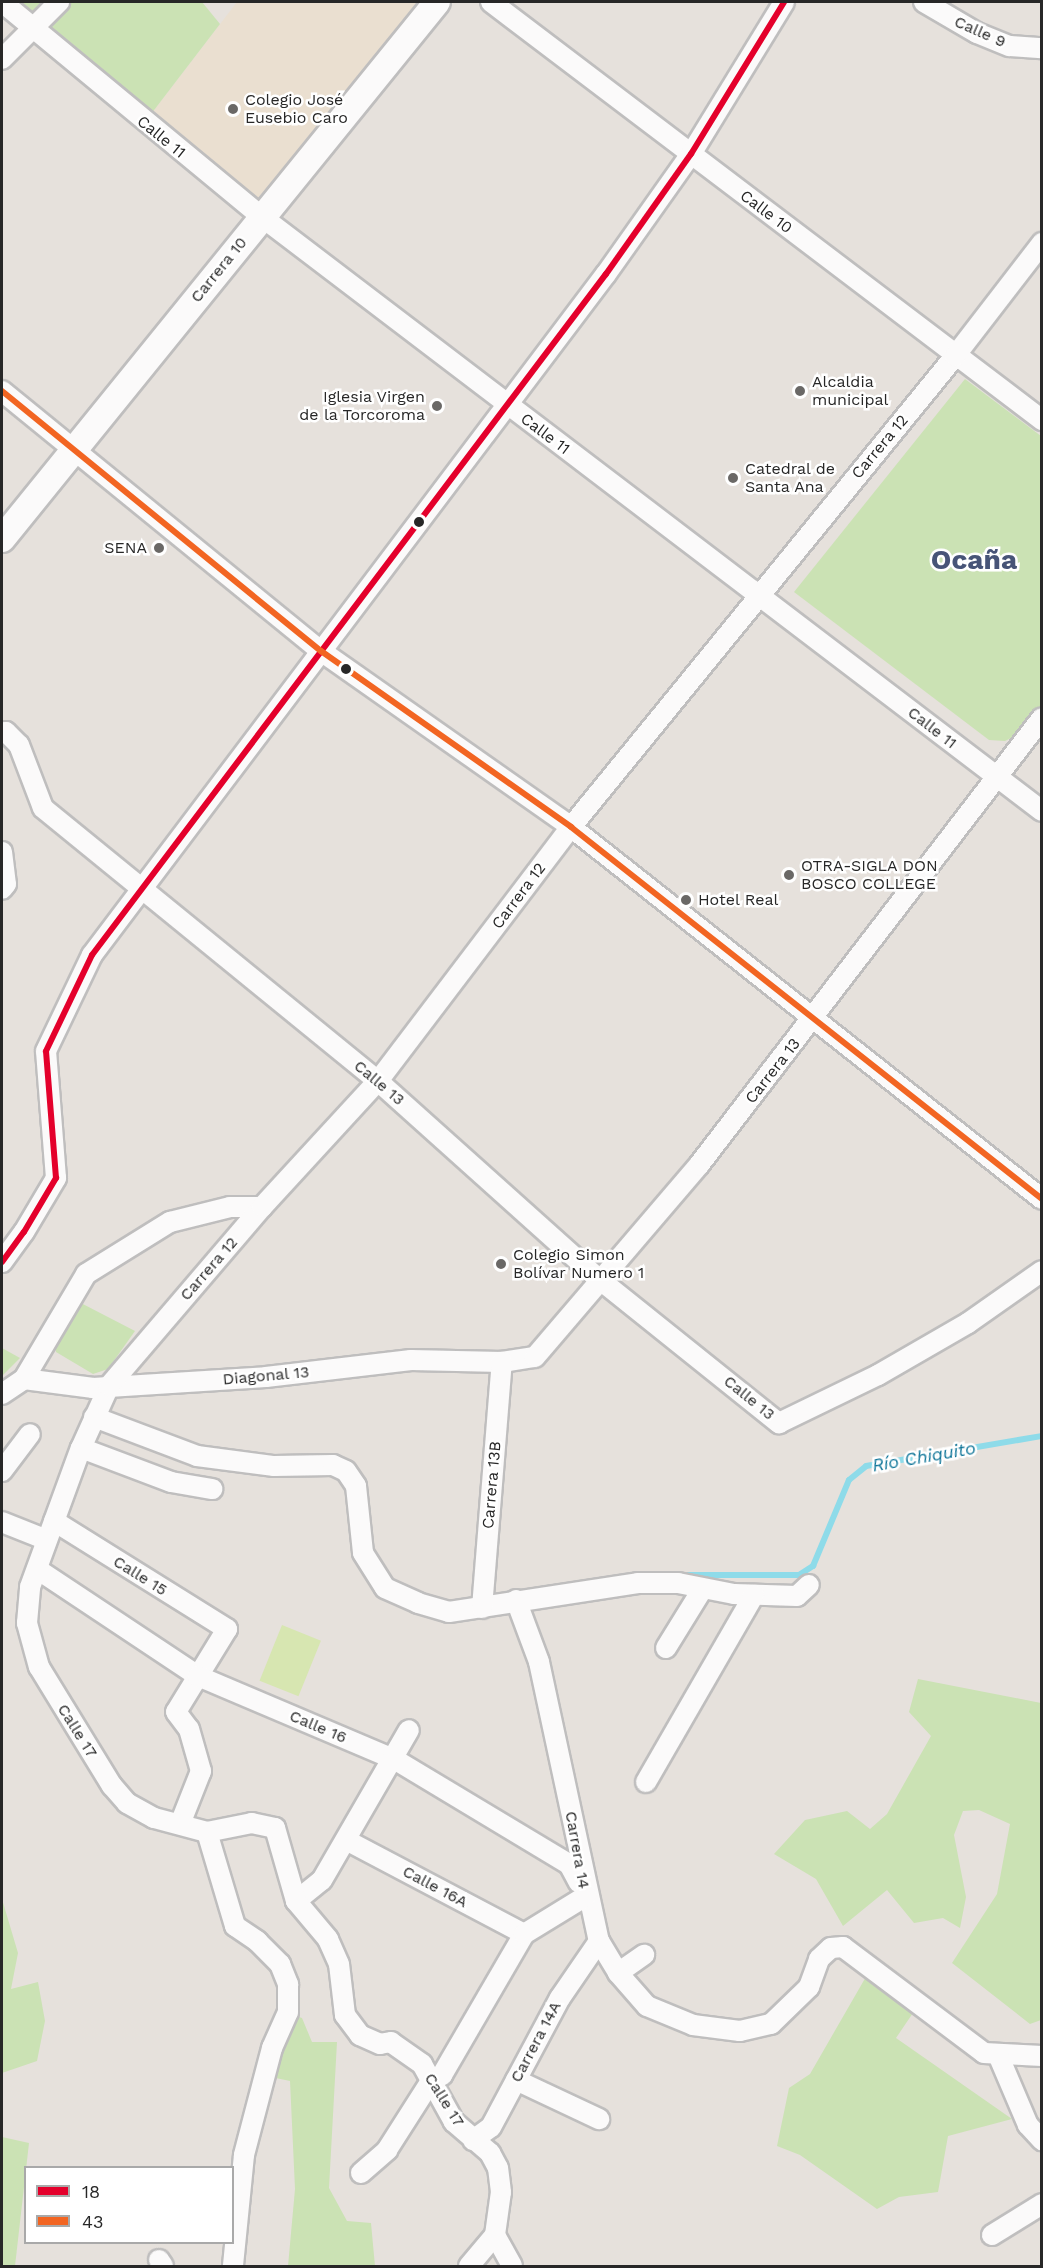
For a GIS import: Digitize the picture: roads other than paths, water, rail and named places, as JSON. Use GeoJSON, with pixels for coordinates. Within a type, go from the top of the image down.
{"type":"FeatureCollection","features":[{"type":"Feature","properties":{"kind":"street","name":"Calle 11"},"geometry":{"type":"LineString","coordinates":[[2,2],[262,218],[506,405],[759,593],[1041,811]]}},
{"type":"Feature","properties":{"kind":"street"},"geometry":{"type":"LineString","coordinates":[[2,59],[59,2]]}},
{"type":"Feature","properties":{"kind":"street","name":"Carrera 10"},"geometry":{"type":"LineString","coordinates":[[2,539],[437,2]]}},
{"type":"Feature","properties":{"kind":"street","name":"Calle 10"},"geometry":{"type":"LineString","coordinates":[[491,2],[1041,420]]}},
{"type":"Feature","properties":{"kind":"street"},"geometry":{"type":"LineString","coordinates":[[2,1262],[24,1232],[56,1178],[46,1051],[51,1034],[92,954],[506,405],[691,154],[784,2]]}},
{"type":"Feature","properties":{"kind":"street","name":"Calle 9"},"geometry":{"type":"LineString","coordinates":[[924,2],[977,33],[1010,46],[1041,48]]}},
{"type":"Feature","properties":{"kind":"street","name":"Carrera 12"},"geometry":{"type":"LineString","coordinates":[[37,1569],[81,1448],[109,1386],[262,1207],[378,1081],[572,827],[759,593],[955,356],[1041,243]]}},
{"type":"Feature","properties":{"kind":"street"},"geometry":{"type":"LineString","coordinates":[[2,391],[71,451],[321,651],[572,827],[1041,1199]]}},
{"type":"Feature","properties":{"kind":"street","name":"Carrera 13"},"geometry":{"type":"LineString","coordinates":[[535,1357],[599,1279],[699,1165],[815,1018],[1041,718]]}},
{"type":"Feature","properties":{"kind":"street","name":"Calle 13"},"geometry":{"type":"LineString","coordinates":[[2,732],[6,732],[19,745],[43,808],[378,1081],[599,1279],[779,1423],[888,1370],[968,1323],[1041,1271]]}},
{"type":"Feature","properties":{"kind":"street"},"geometry":{"type":"LineString","coordinates":[[2,852],[6,884],[2,890]]}},
{"type":"Feature","properties":{"kind":"street"},"geometry":{"type":"LineString","coordinates":[[2,1394],[24,1379],[86,1274],[170,1222],[230,1207],[262,1207]]}},
{"type":"Feature","properties":{"kind":"street","name":"Diagonal 13"},"geometry":{"type":"LineString","coordinates":[[24,1379],[93,1388],[266,1377],[411,1360],[502,1362],[535,1357]]}},
{"type":"Feature","properties":{"kind":"street","name":"Carrera 13B"},"geometry":{"type":"LineString","coordinates":[[482,1608],[502,1362]]}},
{"type":"Feature","properties":{"kind":"street"},"geometry":{"type":"LineString","coordinates":[[94,1417],[197,1456],[274,1466],[333,1465],[346,1471],[356,1486],[363,1553],[385,1588],[418,1603],[449,1612],[638,1583],[678,1583],[754,1595],[797,1596],[809,1585]]}},
{"type":"Feature","properties":{"kind":"street"},"geometry":{"type":"LineString","coordinates":[[2,1472],[30,1434]]}},
{"type":"Feature","properties":{"kind":"street"},"geometry":{"type":"LineString","coordinates":[[81,1448],[171,1482],[212,1489]]}},
{"type":"Feature","properties":{"kind":"street","name":"Calle 15"},"geometry":{"type":"LineString","coordinates":[[54,1521],[226,1629],[198,1676]]}},
{"type":"Feature","properties":{"kind":"street"},"geometry":{"type":"LineString","coordinates":[[2,1522],[47,1540]]}},
{"type":"Feature","properties":{"kind":"street","name":"Calle 16"},"geometry":{"type":"LineString","coordinates":[[37,1569],[198,1676],[394,1760],[569,1864],[586,1896]]}},
{"type":"Feature","properties":{"kind":"street","name":"Calle 17"},"geometry":{"type":"LineString","coordinates":[[37,1569],[30,1587],[27,1623],[39,1667],[56,1697],[127,1803],[154,1818],[207,1832],[252,1823],[275,1828],[296,1901],[328,1939],[339,1964],[345,2015],[360,2035],[380,2044],[391,2042],[407,2050],[422,2064],[454,2122],[489,2152],[498,2168],[501,2192],[495,2235]]}},
{"type":"Feature","properties":{"kind":"street"},"geometry":{"type":"LineString","coordinates":[[666,1648],[703,1588]]}},
{"type":"Feature","properties":{"kind":"street"},"geometry":{"type":"LineString","coordinates":[[646,1782],[754,1595]]}},
{"type":"Feature","properties":{"kind":"street","name":"Carrera 14"},"geometry":{"type":"LineString","coordinates":[[361,2173],[387,2150],[431,2081],[442,2075],[524,1934],[586,1896],[539,1662],[516,1600]]}},
{"type":"Feature","properties":{"kind":"street"},"geometry":{"type":"LineString","coordinates":[[180,1824],[201,1771],[189,1729],[176,1713],[198,1676]]}},
{"type":"Feature","properties":{"kind":"street"},"geometry":{"type":"LineString","coordinates":[[296,1901],[322,1880],[394,1760],[409,1730]]}},
{"type":"Feature","properties":{"kind":"street"},"geometry":{"type":"LineString","coordinates":[[207,1832],[235,1926],[257,1941],[280,1964],[288,1984],[288,2012],[273,2048],[244,2155],[234,2266]]}},
{"type":"Feature","properties":{"kind":"street","name":"Calle 16A"},"geometry":{"type":"LineString","coordinates":[[346,1840],[524,1934]]}},
{"type":"Feature","properties":{"kind":"street"},"geometry":{"type":"LineString","coordinates":[[586,1896],[599,1941],[618,1973],[647,2006],[693,2025],[740,2031],[771,2024],[809,1986],[819,1959],[831,1948],[843,1947],[984,2053],[999,2057],[1041,2056]]}},
{"type":"Feature","properties":{"kind":"street","name":"Carrera 14A"},"geometry":{"type":"LineString","coordinates":[[473,2140],[491,2127],[560,1998],[599,1941]]}},
{"type":"Feature","properties":{"kind":"street"},"geometry":{"type":"LineString","coordinates":[[618,1973],[644,1955]]}},
{"type":"Feature","properties":{"kind":"street"},"geometry":{"type":"LineString","coordinates":[[999,2057],[1028,2125],[1041,2140]]}},
{"type":"Feature","properties":{"kind":"street"},"geometry":{"type":"LineString","coordinates":[[516,2080],[599,2119]]}},
{"type":"Feature","properties":{"kind":"street"},"geometry":{"type":"LineString","coordinates":[[992,2235],[1041,2204]]}},
{"type":"Feature","properties":{"kind":"street"},"geometry":{"type":"LineString","coordinates":[[469,2266],[495,2235],[512,2266]]}},
{"type":"Feature","properties":{"kind":"waterway","name":"Río Chiquito"},"geometry":{"type":"LineString","coordinates":[[683,1575],[799,1575],[813,1566],[849,1480],[866,1466],[1042,1436]]}},
{"type":"Feature","properties":{"kind":"place","name":"Colegio José Eusebio Caro"},"geometry":{"type":"Point","coordinates":[233,109]}},
{"type":"Feature","properties":{"kind":"place","name":"Alcaldia municipal"},"geometry":{"type":"Point","coordinates":[800,391]}},
{"type":"Feature","properties":{"kind":"place","name":"Iglesia Virgen de la Torcoroma"},"geometry":{"type":"Point","coordinates":[437,406]}},
{"type":"Feature","properties":{"kind":"place","name":"Catedral de Santa Ana"},"geometry":{"type":"Point","coordinates":[733,478]}},
{"type":"Feature","properties":{"kind":"place","name":"SENA"},"geometry":{"type":"Point","coordinates":[159,548]}},
{"type":"Feature","properties":{"kind":"place","name":"OTRA-SIGLA DON BOSCO COLLEGE"},"geometry":{"type":"Point","coordinates":[789,875]}},
{"type":"Feature","properties":{"kind":"place","name":"Hotel Real"},"geometry":{"type":"Point","coordinates":[686,900]}},
{"type":"Feature","properties":{"kind":"place","name":"Colegio Simon Bolívar Numero 1"},"geometry":{"type":"Point","coordinates":[501,1264]}},
{"type":"Feature","properties":{"kind":"district","name":"Ocaña"},"geometry":{"type":"Point","coordinates":[974,560]}}]}
